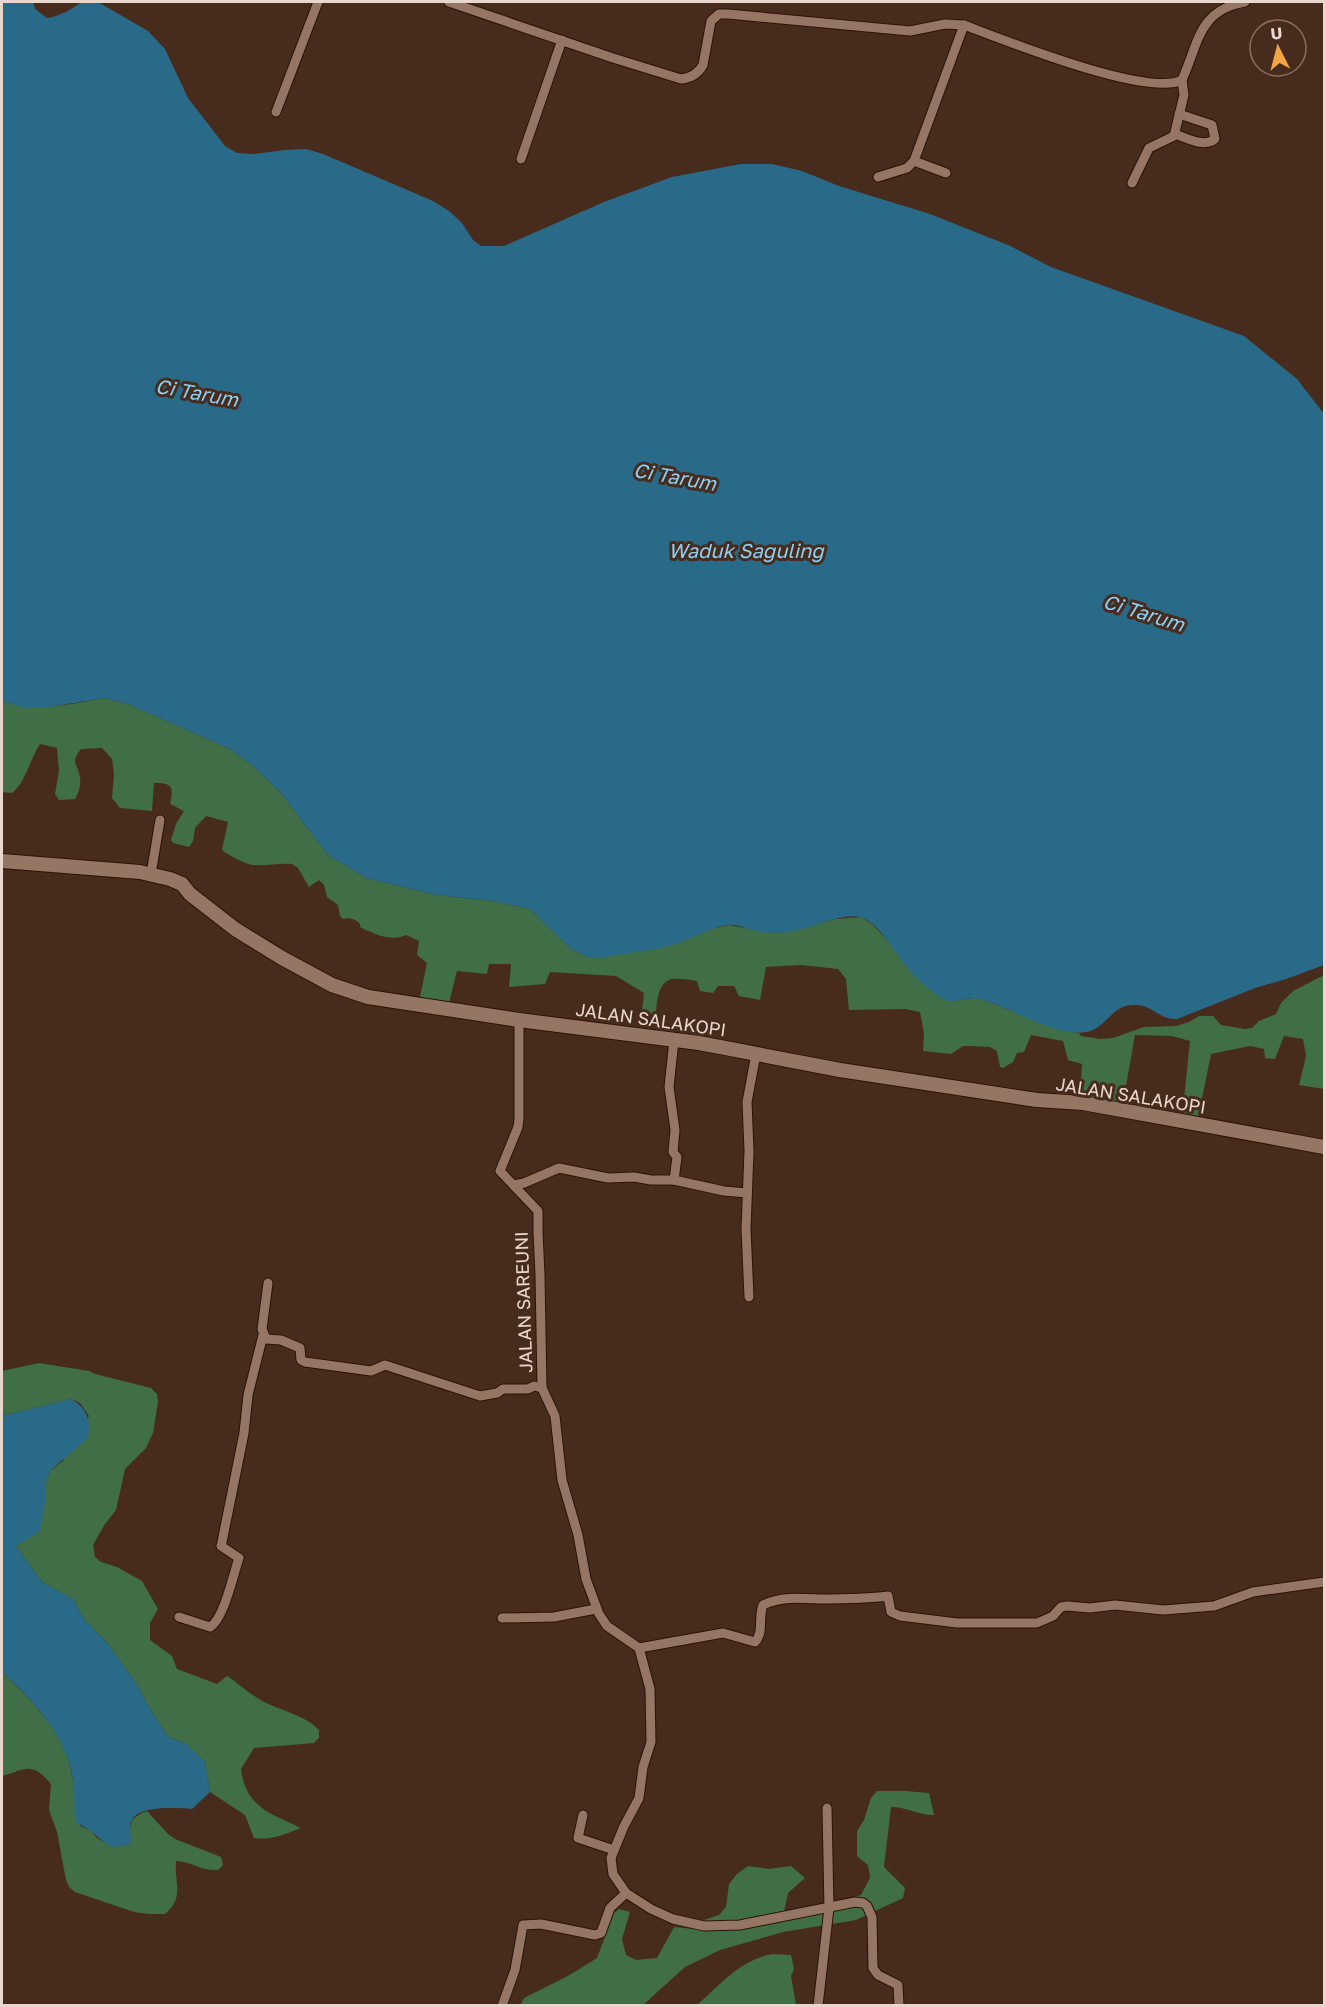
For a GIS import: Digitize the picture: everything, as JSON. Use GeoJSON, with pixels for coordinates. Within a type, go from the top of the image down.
{"type":"FeatureCollection","features":[{"type":"Feature","properties":{"kind":"street"},"geometry":{"type":"LineString","coordinates":[[276,112],[318,2]]}},
{"type":"Feature","properties":{"kind":"street"},"geometry":{"type":"LineString","coordinates":[[449,2],[681,79],[688,78],[703,64],[710,24],[719,14],[777,17],[912,31],[945,24],[964,25],[1090,70],[1154,84],[1172,84],[1182,80]]}},
{"type":"Feature","properties":{"kind":"street"},"geometry":{"type":"LineString","coordinates":[[1132,183],[1149,148],[1175,134],[1184,95],[1182,80],[1196,44],[1211,17],[1224,7],[1245,2]]}},
{"type":"Feature","properties":{"kind":"street"},"geometry":{"type":"LineString","coordinates":[[878,177],[904,170],[914,161],[964,25]]}},
{"type":"Feature","properties":{"kind":"street"},"geometry":{"type":"LineString","coordinates":[[521,159],[562,40]]}},
{"type":"Feature","properties":{"kind":"street"},"geometry":{"type":"LineString","coordinates":[[1175,134],[1204,143],[1210,143],[1215,139],[1212,125],[1179,114]]}},
{"type":"Feature","properties":{"kind":"street"},"geometry":{"type":"LineString","coordinates":[[914,161],[946,173]]}},
{"type":"Feature","properties":{"kind":"street"},"geometry":{"type":"LineString","coordinates":[[151,874],[160,820]]}},
{"type":"Feature","properties":{"kind":"street","name":"JALAN SALAKOPI"},"geometry":{"type":"LineString","coordinates":[[2,861],[151,874],[182,884],[190,894],[235,929],[282,958],[332,985],[368,997],[674,1040],[1037,1100],[1083,1103],[1324,1147]]}},
{"type":"Feature","properties":{"kind":"street","name":"JALAN SAREUNI"},"geometry":{"type":"LineString","coordinates":[[519,1020],[518,1128],[500,1171],[538,1211],[542,1388],[555,1416],[562,1480],[578,1535],[586,1579],[596,1609],[607,1626],[639,1648]]}},
{"type":"Feature","properties":{"kind":"street"},"geometry":{"type":"LineString","coordinates":[[674,1040],[669,1087],[675,1130],[673,1152],[677,1157],[674,1180]]}},
{"type":"Feature","properties":{"kind":"street"},"geometry":{"type":"LineString","coordinates":[[749,1297],[746,1228],[749,1151],[747,1102],[756,1054]]}},
{"type":"Feature","properties":{"kind":"street"},"geometry":{"type":"LineString","coordinates":[[514,1185],[559,1168],[608,1178],[674,1180],[724,1191],[747,1193]]}},
{"type":"Feature","properties":{"kind":"street"},"geometry":{"type":"LineString","coordinates":[[179,1617],[210,1627],[216,1623],[239,1558],[221,1546],[244,1433],[248,1395],[263,1335],[268,1283]]}},
{"type":"Feature","properties":{"kind":"street"},"geometry":{"type":"LineString","coordinates":[[263,1335],[266,1339],[281,1340],[300,1348],[301,1360],[305,1362],[371,1371],[385,1365],[480,1396],[497,1393],[504,1389],[521,1390],[534,1386],[542,1388]]}},
{"type":"Feature","properties":{"kind":"street"},"geometry":{"type":"LineString","coordinates":[[899,2006],[898,1985],[878,1975],[873,1968],[874,1930],[871,1911],[863,1904],[855,1902],[740,1925],[704,1926],[673,1919],[651,1909],[626,1893],[613,1874],[611,1858],[639,1798],[643,1767],[651,1742],[650,1689],[639,1648],[723,1633],[755,1642],[759,1636],[763,1605],[792,1598],[834,1599],[888,1596],[891,1612],[900,1616],[957,1623],[1037,1623],[1053,1616],[1061,1607],[1067,1606],[1090,1608],[1115,1605],[1163,1610],[1214,1606],[1254,1592],[1324,1582]]}},
{"type":"Feature","properties":{"kind":"street"},"geometry":{"type":"LineString","coordinates":[[502,1618],[554,1617],[596,1609]]}},
{"type":"Feature","properties":{"kind":"street"},"geometry":{"type":"LineString","coordinates":[[818,2006],[829,1908],[827,1808]]}},
{"type":"Feature","properties":{"kind":"street"},"geometry":{"type":"LineString","coordinates":[[583,1815],[578,1838],[614,1850]]}},
{"type":"Feature","properties":{"kind":"street"},"geometry":{"type":"LineString","coordinates":[[502,2006],[515,1970],[523,1925],[541,1924],[595,1935],[601,1933],[610,1908],[626,1893]]}},
{"type":"Feature","properties":{"kind":"green space"},"geometry":{"type":"Polygon","coordinates":[[[105,698],[128,704],[230,749],[253,766],[281,793],[328,855],[366,878],[436,895],[493,901],[530,909],[571,949],[588,957],[729,925],[768,932],[797,930],[835,919],[861,917],[872,924],[894,947],[906,966],[939,996],[951,1001],[975,998],[987,1001],[1042,1023],[1079,1033],[1081,1036],[1100,1039],[1113,1038],[1144,1027],[1176,1026],[1199,1016],[1213,1016],[1221,1025],[1252,1028],[1259,1021],[1276,1014],[1281,1003],[1293,991],[1324,975],[1324,1089],[1299,1085],[1306,1056],[1303,1039],[1284,1036],[1275,1059],[1265,1058],[1264,1049],[1250,1046],[1211,1054],[1198,1118],[1182,1117],[1190,1041],[1172,1036],[1135,1035],[1123,1103],[1096,1100],[1080,1096],[1082,1064],[1068,1060],[1063,1041],[1031,1035],[1024,1052],[1017,1053],[1013,1062],[1003,1068],[1000,1067],[997,1051],[990,1047],[963,1046],[951,1054],[923,1051],[924,1033],[920,1012],[905,1009],[849,1010],[846,979],[838,969],[801,965],[766,967],[760,1000],[739,996],[734,986],[718,986],[713,993],[700,991],[697,981],[672,979],[666,981],[660,991],[655,1023],[641,1021],[644,993],[616,976],[550,972],[545,984],[509,987],[511,964],[489,964],[487,974],[457,971],[449,1003],[420,997],[427,963],[417,955],[419,941],[406,935],[394,938],[383,936],[360,927],[360,924],[354,920],[343,919],[340,916],[338,905],[327,897],[324,885],[319,880],[309,887],[298,868],[292,864],[253,865],[228,854],[222,850],[228,822],[206,816],[195,828],[193,841],[189,847],[173,843],[171,840],[176,824],[184,811],[170,804],[172,793],[170,787],[154,783],[152,811],[120,808],[112,798],[114,774],[112,759],[102,748],[81,749],[77,754],[75,761],[80,783],[75,799],[59,800],[55,794],[59,771],[57,748],[40,744],[17,788],[12,793],[2,792],[2,701],[14,705],[40,707],[105,698]]]}},
{"type":"Feature","properties":{"kind":"green space"},"geometry":{"type":"Polygon","coordinates":[[[39,1363],[89,1371],[151,1388],[157,1394],[158,1402],[153,1433],[146,1448],[125,1469],[116,1510],[93,1545],[95,1557],[142,1581],[158,1609],[150,1623],[150,1640],[172,1656],[177,1669],[217,1684],[227,1676],[259,1699],[306,1720],[319,1730],[319,1738],[314,1743],[254,1748],[241,1769],[245,1787],[260,1807],[300,1828],[265,1839],[254,1838],[245,1815],[210,1792],[205,1762],[185,1743],[168,1737],[138,1686],[108,1644],[85,1620],[73,1599],[42,1582],[16,1546],[45,1502],[45,1483],[51,1470],[63,1461],[89,1416],[80,1403],[71,1399],[2,1416],[2,1371],[39,1363]]]}},
{"type":"Feature","properties":{"kind":"green space"},"geometry":{"type":"Polygon","coordinates":[[[2,1672],[44,1716],[60,1741],[71,1770],[80,1826],[90,1830],[97,1838],[113,1847],[130,1844],[131,1823],[147,1811],[175,1839],[221,1857],[223,1865],[218,1870],[212,1870],[176,1861],[177,1896],[165,1914],[134,1912],[75,1892],[69,1887],[57,1832],[49,1810],[51,1784],[39,1772],[28,1769],[2,1776],[2,1672]]]}},
{"type":"Feature","properties":{"kind":"green space"},"geometry":{"type":"Polygon","coordinates":[[[877,1791],[929,1793],[934,1815],[891,1807],[884,1867],[905,1888],[903,1898],[856,1920],[783,1932],[720,1950],[685,1967],[643,2005],[520,2006],[524,1998],[568,1976],[597,1958],[614,1913],[619,1909],[630,1912],[622,1939],[626,1955],[636,1960],[657,1958],[674,1927],[693,1929],[704,1920],[719,1915],[726,1907],[729,1884],[748,1866],[769,1869],[791,1866],[805,1878],[788,1893],[784,1911],[861,1895],[870,1878],[868,1865],[857,1856],[857,1831],[864,1820],[871,1798],[877,1791]]]}},
{"type":"Feature","properties":{"kind":"green space"},"geometry":{"type":"Polygon","coordinates":[[[773,1954],[791,1955],[794,1969],[791,1976],[796,2005],[697,2005],[741,1967],[773,1954]]]}},
{"type":"Feature","properties":{"kind":"water","name":"Waduk Saguling"},"geometry":{"type":"Polygon","coordinates":[[[2,2],[33,2],[35,9],[47,18],[66,12],[82,2],[98,2],[148,31],[165,49],[188,98],[225,146],[237,153],[254,154],[306,149],[323,154],[433,201],[462,223],[473,240],[481,246],[504,246],[604,202],[672,177],[741,164],[772,164],[802,171],[839,186],[930,214],[1008,245],[1051,267],[1244,336],[1297,379],[1324,414],[1324,965],[1255,988],[1177,1019],[1165,1017],[1147,1007],[1128,1005],[1115,1012],[1093,1030],[1074,1033],[1047,1026],[979,999],[948,1001],[940,997],[914,975],[874,925],[860,917],[837,918],[798,930],[781,932],[764,932],[727,925],[667,946],[600,958],[588,957],[571,949],[530,909],[493,901],[436,895],[366,878],[328,855],[281,793],[253,766],[230,749],[128,704],[105,698],[42,708],[26,708],[2,701],[2,2]]]}},
{"type":"Feature","properties":{"kind":"water"},"geometry":{"type":"Polygon","coordinates":[[[71,1399],[81,1406],[87,1415],[88,1438],[51,1470],[45,1483],[45,1502],[39,1532],[16,1546],[42,1582],[73,1599],[85,1620],[108,1644],[138,1686],[168,1737],[185,1743],[205,1762],[210,1792],[192,1809],[155,1809],[136,1815],[130,1823],[131,1844],[113,1847],[75,1820],[71,1769],[60,1740],[34,1704],[2,1672],[2,1416],[71,1399]]]}},
{"type":"Feature","properties":{"kind":"water label","name":"Ci Tarum"},"geometry":{"type":"Point","coordinates":[197,392]}},
{"type":"Feature","properties":{"kind":"water label","name":"Ci Tarum"},"geometry":{"type":"Point","coordinates":[675,476]}},
{"type":"Feature","properties":{"kind":"water label","name":"Ci Tarum"},"geometry":{"type":"Point","coordinates":[1144,612]}}]}
